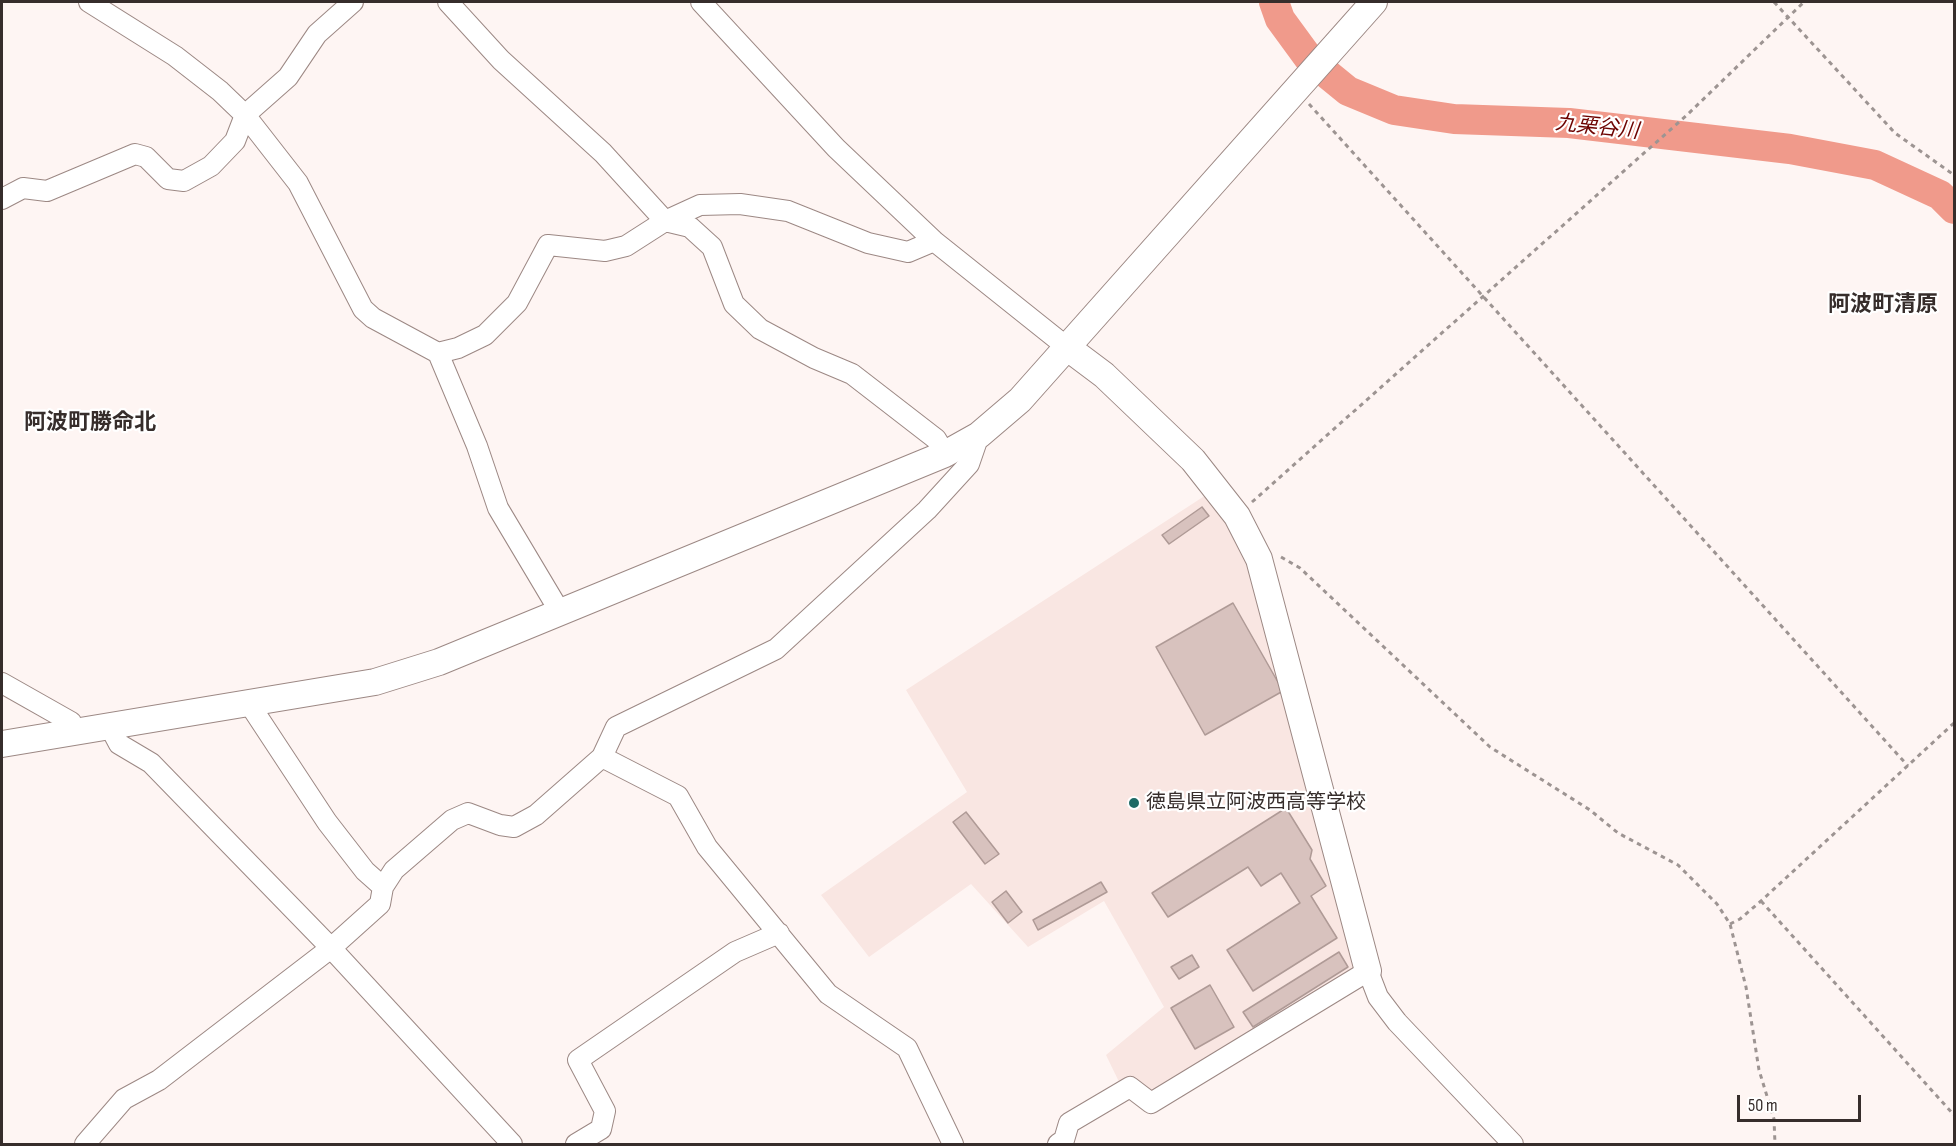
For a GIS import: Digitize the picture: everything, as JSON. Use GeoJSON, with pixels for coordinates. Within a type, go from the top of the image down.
{"type":"FeatureCollection","features":[{"type":"Feature","properties":{"kind":"street"},"geometry":{"type":"LineString","coordinates":[[89,2],[175,56],[220,91],[246,115],[298,183],[363,309],[373,318],[438,353],[477,446],[498,508],[560,612]]}},
{"type":"Feature","properties":{"kind":"street"},"geometry":{"type":"LineString","coordinates":[[2,199],[23,188],[47,191],[135,154],[146,157],[168,179],[184,181],[211,166],[235,141],[246,115],[288,77],[317,34],[353,2]]}},
{"type":"Feature","properties":{"kind":"street"},"geometry":{"type":"LineString","coordinates":[[448,2],[501,60],[603,153],[665,221],[690,228],[712,247],[734,304],[760,328],[814,358],[852,374],[936,439],[945,454]]}},
{"type":"Feature","properties":{"kind":"street"},"geometry":{"type":"LineString","coordinates":[[701,2],[836,148],[934,241],[1104,375],[1193,460],[1237,516],[1259,559],[1368,971],[1378,997],[1397,1022],[1513,1144]]}},
{"type":"Feature","properties":{"kind":"street"},"geometry":{"type":"LineString","coordinates":[[2,744],[250,705],[375,682],[439,662],[945,454],[979,435],[1020,400],[1374,2]]}},
{"type":"Feature","properties":{"kind":"street"},"geometry":{"type":"LineString","coordinates":[[438,353],[458,348],[485,335],[516,303],[548,245],[605,251],[626,246],[665,221],[700,205],[740,204],[788,211],[868,243],[908,252],[934,241]]}},
{"type":"Feature","properties":{"kind":"street"},"geometry":{"type":"LineString","coordinates":[[85,1144],[124,1100],[159,1080],[331,948],[380,904],[383,887],[394,870],[452,820],[468,813],[501,825],[514,826],[536,815],[602,757],[616,727],[776,649],[927,510],[969,464],[979,435]]}},
{"type":"Feature","properties":{"kind":"street"},"geometry":{"type":"LineString","coordinates":[[2,683],[71,722],[74,733]]}},
{"type":"Feature","properties":{"kind":"street"},"geometry":{"type":"LineString","coordinates":[[250,705],[327,822],[365,871],[383,887]]}},
{"type":"Feature","properties":{"kind":"street"},"geometry":{"type":"LineString","coordinates":[[110,727],[119,744],[151,763],[331,948],[512,1144]]}},
{"type":"Feature","properties":{"kind":"street"},"geometry":{"type":"LineString","coordinates":[[602,757],[678,796],[707,847],[828,994],[907,1048],[952,1144]]}},
{"type":"Feature","properties":{"kind":"street"},"geometry":{"type":"LineString","coordinates":[[576,1144],[601,1129],[604,1112],[578,1060],[735,952],[779,933]]}},
{"type":"Feature","properties":{"kind":"street"},"geometry":{"type":"LineString","coordinates":[[1058,1144],[1064,1140],[1069,1123],[1130,1087],[1151,1103],[1368,971]]}},
{"type":"Feature","properties":{"kind":"path"},"geometry":{"type":"LineString","coordinates":[[1774,2],[1895,133],[1954,175]]}},
{"type":"Feature","properties":{"kind":"path"},"geometry":{"type":"LineString","coordinates":[[1237,516],[1688,114],[1804,2]]}},
{"type":"Feature","properties":{"kind":"path"},"geometry":{"type":"LineString","coordinates":[[1298,87],[1908,766]]}},
{"type":"Feature","properties":{"kind":"path"},"geometry":{"type":"LineString","coordinates":[[1259,559],[1278,555],[1300,568],[1490,747],[1582,804],[1618,833],[1678,865],[1717,904],[1730,924],[1746,987],[1759,1070],[1774,1119],[1775,1144]]}},
{"type":"Feature","properties":{"kind":"path"},"geometry":{"type":"LineString","coordinates":[[1730,924],[1740,919],[1761,901],[1954,723]]}},
{"type":"Feature","properties":{"kind":"path"},"geometry":{"type":"LineString","coordinates":[[1761,901],[1954,1115]]}},
{"type":"Feature","properties":{"kind":"shaded area","name":"徳島県立阿波西高等学校"},"geometry":{"type":"Polygon","coordinates":[[[1206,495],[1232,524],[1253,574],[1363,969],[1151,1097],[1121,1086],[1106,1055],[1164,1007],[1104,901],[1028,947],[971,884],[869,957],[821,895],[967,792],[906,690],[1206,495]]]}},
{"type":"Feature","properties":{"kind":"building"},"geometry":{"type":"Polygon","coordinates":[[[1202,507],[1209,516],[1169,544],[1162,535],[1202,507]]]}},
{"type":"Feature","properties":{"kind":"building"},"geometry":{"type":"Polygon","coordinates":[[[1233,603],[1283,691],[1205,735],[1156,647],[1233,603]]]}},
{"type":"Feature","properties":{"kind":"building"},"geometry":{"type":"Polygon","coordinates":[[[1286,808],[1312,850],[1310,859],[1326,886],[1311,896],[1337,938],[1253,991],[1227,950],[1300,903],[1281,873],[1261,886],[1248,867],[1168,917],[1152,893],[1286,808]]]}},
{"type":"Feature","properties":{"kind":"building"},"geometry":{"type":"Polygon","coordinates":[[[966,812],[999,854],[985,864],[953,822],[966,812]]]}},
{"type":"Feature","properties":{"kind":"building"},"geometry":{"type":"Polygon","coordinates":[[[1101,882],[1107,892],[1038,930],[1033,920],[1101,882]]]}},
{"type":"Feature","properties":{"kind":"building"},"geometry":{"type":"Polygon","coordinates":[[[1006,891],[1022,912],[1008,923],[992,902],[1006,891]]]}},
{"type":"Feature","properties":{"kind":"building"},"geometry":{"type":"Polygon","coordinates":[[[1339,952],[1348,967],[1253,1027],[1243,1012],[1339,952]]]}},
{"type":"Feature","properties":{"kind":"building"},"geometry":{"type":"Polygon","coordinates":[[[1192,955],[1199,967],[1179,979],[1171,967],[1192,955]]]}},
{"type":"Feature","properties":{"kind":"building"},"geometry":{"type":"Polygon","coordinates":[[[1210,985],[1234,1027],[1195,1049],[1171,1008],[1210,985]]]}},
{"type":"Feature","properties":{"kind":"waterway","name":"九栗谷川"},"geometry":{"type":"LineString","coordinates":[[1274,2],[1280,19],[1310,60],[1348,91],[1394,110],[1454,119],[1569,123],[1790,149],[1875,165],[1940,195],[1954,209]]}},
{"type":"Feature","properties":{"kind":"place","name":"徳島県立阿波西高等学校"},"geometry":{"type":"Point","coordinates":[1134,803]}},
{"type":"Feature","properties":{"kind":"district","name":"阿波町清原"},"geometry":{"type":"Point","coordinates":[1883,305]}},
{"type":"Feature","properties":{"kind":"district","name":"阿波町勝命北"},"geometry":{"type":"Point","coordinates":[90,423]}}]}
